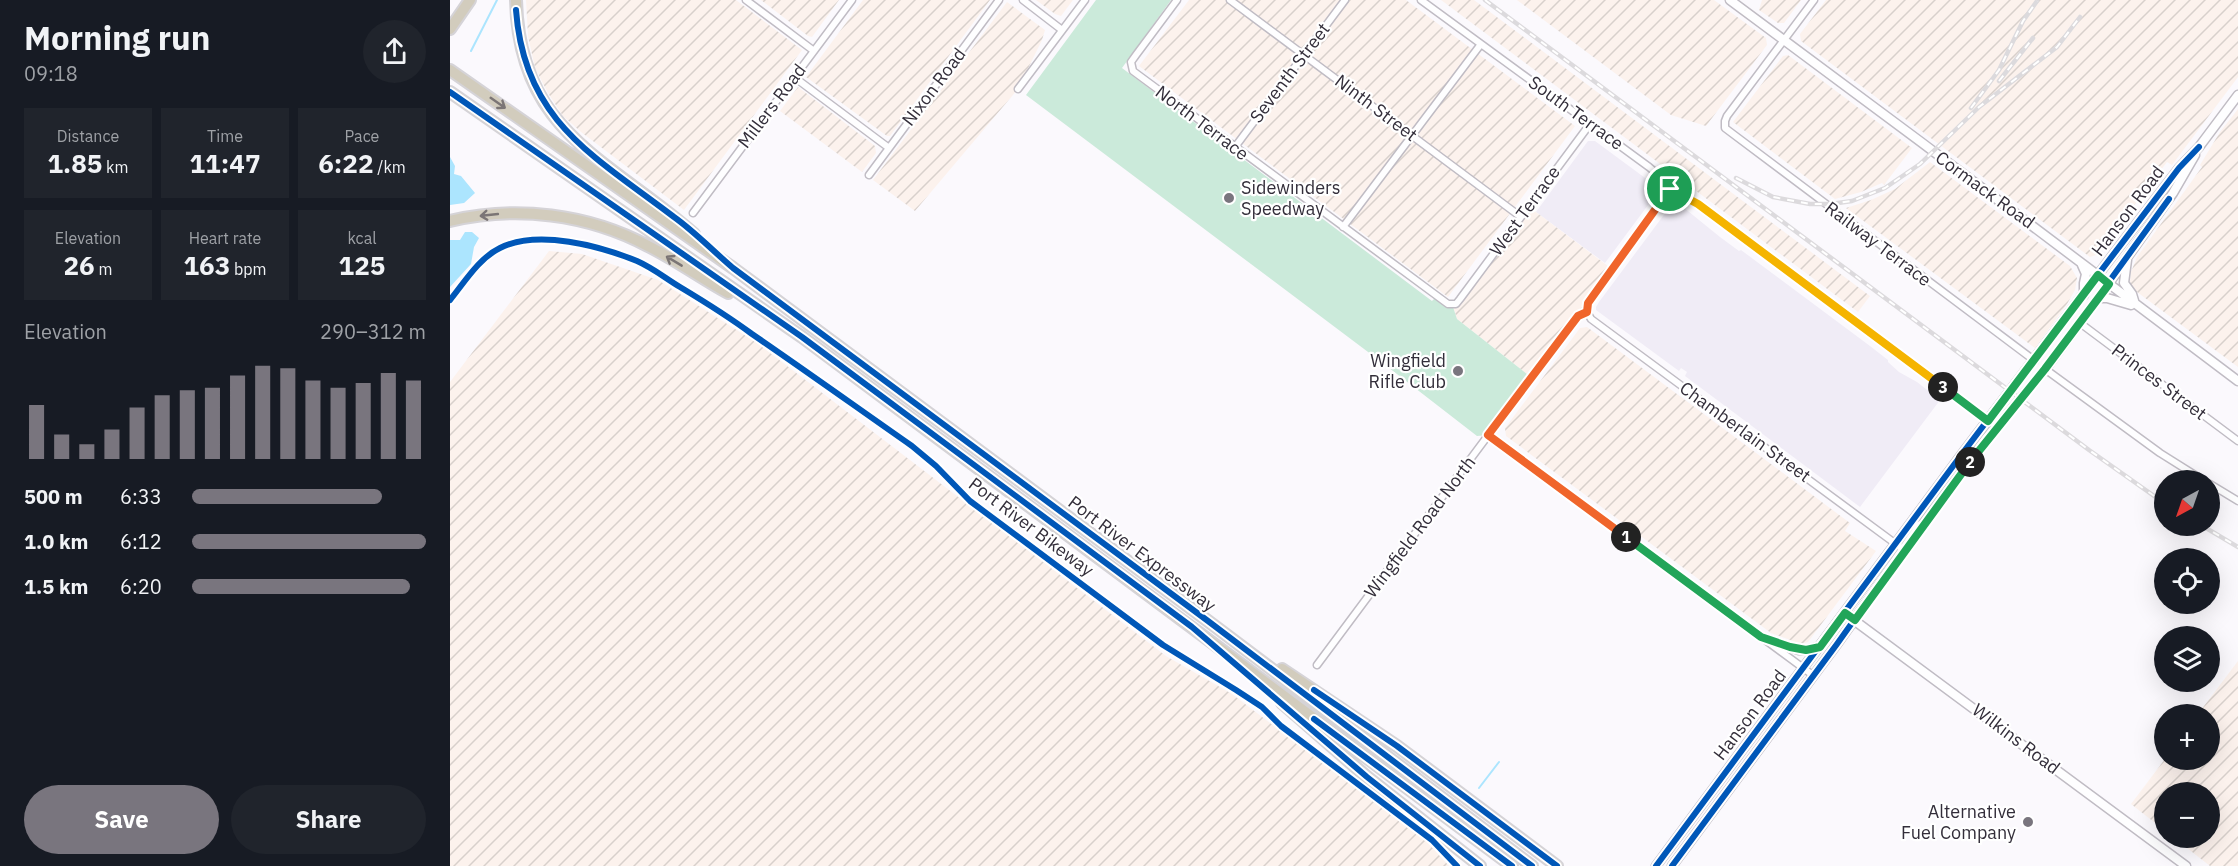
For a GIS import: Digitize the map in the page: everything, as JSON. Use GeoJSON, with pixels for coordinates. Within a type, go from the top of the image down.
{"type":"FeatureCollection","features":[{"type":"Feature","properties":{"kind":"highway"},"geometry":{"type":"LineString","coordinates":[[450,28],[470,0]]}},
{"type":"Feature","properties":{"kind":"highway"},"geometry":{"type":"LineString","coordinates":[[516,5],[520,43],[531,78],[540,97],[564,129],[602,163],[677,218],[733,268]]}},
{"type":"Feature","properties":{"kind":"highway","name":"Port River Expressway"},"geometry":{"type":"LineString","coordinates":[[450,70],[733,268],[1208,621],[1532,866]]}},
{"type":"Feature","properties":{"kind":"highway","name":"Port River Expressway"},"geometry":{"type":"LineString","coordinates":[[450,92],[774,318],[1512,866]]}},
{"type":"Feature","properties":{"kind":"highway"},"geometry":{"type":"LineString","coordinates":[[450,221],[492,214],[516,213],[558,216],[602,226],[646,245],[774,318]]}},
{"type":"Feature","properties":{"kind":"highway"},"geometry":{"type":"LineString","coordinates":[[1208,621],[1398,746],[1557,866]]}},
{"type":"Feature","properties":{"kind":"highway"},"geometry":{"type":"LineString","coordinates":[[1192,627],[1367,777],[1480,866]]}},
{"type":"Feature","properties":{"kind":"main road","name":"Cormack Road"},"geometry":{"type":"LineString","coordinates":[[1736,2],[2238,381]]}},
{"type":"Feature","properties":{"kind":"main road","name":"Hanson Road"},"geometry":{"type":"LineString","coordinates":[[1656,866],[2098,275],[2238,95]]}},
{"type":"Feature","properties":{"kind":"main road","name":"Hanson Road"},"geometry":{"type":"LineString","coordinates":[[1672,866],[1986,440],[2045,369],[2099,298],[2173,193],[2199,147]]}},
{"type":"Feature","properties":{"kind":"main road"},"geometry":{"type":"LineString","coordinates":[[2128,257],[2124,283],[2138,306]]}},
{"type":"Feature","properties":{"kind":"main road"},"geometry":{"type":"LineString","coordinates":[[2078,259],[2100,267],[2112,258]]}},
{"type":"Feature","properties":{"kind":"main road"},"geometry":{"type":"LineString","coordinates":[[2078,259],[2086,272],[2084,296]]}},
{"type":"Feature","properties":{"kind":"main road"},"geometry":{"type":"LineString","coordinates":[[2099,298],[2138,306]]}},
{"type":"Feature","properties":{"kind":"main road"},"geometry":{"type":"LineString","coordinates":[[1986,440],[1988,421]]}},
{"type":"Feature","properties":{"kind":"main road","name":"Wilkins Road"},"geometry":{"type":"LineString","coordinates":[[1845,613],[2186,866]]}},
{"type":"Feature","properties":{"kind":"main road"},"geometry":{"type":"LineString","coordinates":[[1761,637],[1799,650],[1820,647]]}},
{"type":"Feature","properties":{"kind":"street","name":"Millers Road"},"geometry":{"type":"LineString","coordinates":[[693,213],[852,0]]}},
{"type":"Feature","properties":{"kind":"street","name":"Nixon Road"},"geometry":{"type":"LineString","coordinates":[[869,175],[999,0]]}},
{"type":"Feature","properties":{"kind":"street"},"geometry":{"type":"LineString","coordinates":[[1023,0],[1062,30]]}},
{"type":"Feature","properties":{"kind":"street"},"geometry":{"type":"LineString","coordinates":[[1018,89],[1084,0]]}},
{"type":"Feature","properties":{"kind":"street","name":"North Terrace"},"geometry":{"type":"LineString","coordinates":[[1178,0],[1131,62],[1133,71],[1443,302],[1452,304],[1460,299]]}},
{"type":"Feature","properties":{"kind":"street","name":"Ninth Street"},"geometry":{"type":"LineString","coordinates":[[1230,0],[1521,217]]}},
{"type":"Feature","properties":{"kind":"street","name":"Seventh Street"},"geometry":{"type":"LineString","coordinates":[[1235,147],[1345,0]]}},
{"type":"Feature","properties":{"kind":"street","name":"South Terrace"},"geometry":{"type":"LineString","coordinates":[[1421,0],[1662,177],[1670,189],[1698,204],[1988,421]]}},
{"type":"Feature","properties":{"kind":"street"},"geometry":{"type":"LineString","coordinates":[[1784,40],[1814,0]]}},
{"type":"Feature","properties":{"kind":"street"},"geometry":{"type":"LineString","coordinates":[[750,1],[813,51]]}},
{"type":"Feature","properties":{"kind":"street","name":"Railway Terrace"},"geometry":{"type":"LineString","coordinates":[[1784,40],[1727,116],[1725,125],[1732,135],[2035,361]]}},
{"type":"Feature","properties":{"kind":"street"},"geometry":{"type":"LineString","coordinates":[[1343,227],[1481,44]]}},
{"type":"Feature","properties":{"kind":"street"},"geometry":{"type":"LineString","coordinates":[[794,77],[889,148]]}},
{"type":"Feature","properties":{"kind":"street","name":"West Terrace"},"geometry":{"type":"LineString","coordinates":[[1460,299],[1590,124]]}},
{"type":"Feature","properties":{"kind":"street","name":"Wingfield Road North"},"geometry":{"type":"LineString","coordinates":[[1317,665],[1578,316],[1587,312],[1588,303],[1670,189]]}},
{"type":"Feature","properties":{"kind":"street","name":"Chamberlain Street"},"geometry":{"type":"LineString","coordinates":[[1587,312],[1591,319],[1904,550]]}},
{"type":"Feature","properties":{"kind":"street","name":"Princes Street"},"geometry":{"type":"LineString","coordinates":[[2080,323],[2238,441]]}},
{"type":"Feature","properties":{"kind":"street"},"geometry":{"type":"LineString","coordinates":[[2045,369],[2188,470]]}},
{"type":"Feature","properties":{"kind":"street"},"geometry":{"type":"LineString","coordinates":[[1488,435],[1814,676]]}},
{"type":"Feature","properties":{"kind":"street"},"geometry":{"type":"LineString","coordinates":[[2220,490],[2238,501]]}},
{"type":"Feature","properties":{"kind":"shaded area"},"geometry":{"type":"Polygon","coordinates":[[[526,0],[736,0],[802,50],[684,210],[563,116],[535,68],[528,36],[526,0]]]}},
{"type":"Feature","properties":{"kind":"shaded area"},"geometry":{"type":"Polygon","coordinates":[[[761,0],[839,0],[812,37],[761,0]]]}},
{"type":"Feature","properties":{"kind":"shaded area"},"geometry":{"type":"Polygon","coordinates":[[[863,0],[990,0],[890,136],[806,77],[863,0]]]}},
{"type":"Feature","properties":{"kind":"shaded area"},"geometry":{"type":"Polygon","coordinates":[[[1036,0],[1073,0],[1061,16],[1036,0]]]}},
{"type":"Feature","properties":{"kind":"shaded area"},"geometry":{"type":"Polygon","coordinates":[[[1189,0],[1406,0],[1575,126],[1448,297],[1139,66],[1189,0]]]}},
{"type":"Feature","properties":{"kind":"shaded area"},"geometry":{"type":"Polygon","coordinates":[[[1441,0],[1474,0],[1870,296],[1858,312],[1441,0]]]}},
{"type":"Feature","properties":{"kind":"shaded area"},"geometry":{"type":"Polygon","coordinates":[[[1517,0],[1714,0],[1766,38],[1767,45],[1706,126],[1671,115],[1517,0]]]}},
{"type":"Feature","properties":{"kind":"shaded area"},"geometry":{"type":"Polygon","coordinates":[[[1762,0],[1801,0],[1784,23],[1778,23],[1759,10],[1762,0]]]}},
{"type":"Feature","properties":{"kind":"shaded area"},"geometry":{"type":"Polygon","coordinates":[[[1826,0],[2238,0],[2238,77],[2172,165],[2167,162],[2096,255],[2090,257],[1801,41],[1800,34],[1826,0]]]}},
{"type":"Feature","properties":{"kind":"shaded area"},"geometry":{"type":"Polygon","coordinates":[[[1007,2],[1045,30],[1042,40],[1018,89],[915,211],[873,180],[1007,2]]]}},
{"type":"Feature","properties":{"kind":"shaded area"},"geometry":{"type":"Polygon","coordinates":[[[1788,55],[1912,148],[1884,185],[1882,183],[1835,199],[1733,122],[1783,56],[1788,55]]]}},
{"type":"Feature","properties":{"kind":"shaded area"},"geometry":{"type":"Polygon","coordinates":[[[798,87],[875,146],[876,153],[862,172],[780,111],[798,87]]]}},
{"type":"Feature","properties":{"kind":"shaded area"},"geometry":{"type":"Polygon","coordinates":[[[2238,109],[2238,367],[2133,289],[2130,282],[2137,257],[2202,167],[2200,165],[2220,132],[2238,109]]]}},
{"type":"Feature","properties":{"kind":"shaded area"},"geometry":{"type":"Polygon","coordinates":[[[1588,141],[1595,141],[1656,186],[1657,193],[1605,263],[1536,212],[1588,141]]]}},
{"type":"Feature","properties":{"kind":"shaded area"},"geometry":{"type":"Polygon","coordinates":[[[1930,162],[2070,266],[2077,278],[2075,290],[2067,304],[2035,348],[1846,208],[1895,189],[1930,162]]]}},
{"type":"Feature","properties":{"kind":"shaded area"},"geometry":{"type":"Polygon","coordinates":[[[1678,203],[1720,237],[1739,251],[1741,250],[1870,346],[1899,372],[1917,382],[1940,400],[1860,507],[1685,376],[1687,372],[1681,368],[1679,371],[1596,310],[1599,302],[1672,204],[1678,203]]]}},
{"type":"Feature","properties":{"kind":"shaded area"},"geometry":{"type":"Polygon","coordinates":[[[1528,206],[1612,269],[1598,289],[1587,312],[1577,316],[1532,378],[1457,319],[1452,304],[1528,206]]]}},
{"type":"Feature","properties":{"kind":"shaded area"},"geometry":{"type":"Polygon","coordinates":[[[549,251],[582,254],[658,280],[757,343],[1166,656],[1232,694],[1428,843],[1449,866],[450,866],[450,382],[549,251]]]}},
{"type":"Feature","properties":{"kind":"shaded area"},"geometry":{"type":"Polygon","coordinates":[[[1587,327],[1850,523],[1845,531],[1876,551],[1808,642],[1801,644],[1771,633],[1506,436],[1505,428],[1580,328],[1587,327]]]}},
{"type":"Feature","properties":{"kind":"shaded area"},"geometry":{"type":"Polygon","coordinates":[[[2238,661],[2238,866],[2210,866],[2187,848],[2220,848],[2220,782],[2154,782],[2154,822],[2131,804],[2157,770],[2220,770],[2220,704],[2206,704],[2215,692],[2220,692],[2220,685],[2238,661]]]}},
{"type":"Feature","properties":{"kind":"green space","name":"Sidewinders Speedway"},"geometry":{"type":"Polygon","coordinates":[[[1096,0],[1171,0],[1122,68],[1432,301],[1436,297],[1452,304],[1457,319],[1532,378],[1488,435],[1477,436],[1026,95],[1096,0]]]}},
{"type":"Feature","properties":{"kind":"water"},"geometry":{"type":"Polygon","coordinates":[[[450,157],[455,166],[454,174],[461,176],[475,193],[464,203],[450,205],[450,157]]]}},
{"type":"Feature","properties":{"kind":"water"},"geometry":{"type":"Polygon","coordinates":[[[465,232],[472,232],[479,238],[474,247],[471,264],[450,287],[450,240],[460,240],[465,232]]]}},
{"type":"Feature","properties":{"kind":"waterway"},"geometry":{"type":"LineString","coordinates":[[471,51],[497,0]]}},
{"type":"Feature","properties":{"kind":"waterway"},"geometry":{"type":"LineString","coordinates":[[1479,788],[1499,762]]}},
{"type":"Feature","properties":{"kind":"railway"},"geometry":{"type":"LineString","coordinates":[[1485,0],[2089,450],[2154,496]]}},
{"type":"Feature","properties":{"kind":"railway"},"geometry":{"type":"LineString","coordinates":[[1971,108],[1999,70],[2023,21],[2037,1]]}},
{"type":"Feature","properties":{"kind":"railway"},"geometry":{"type":"LineString","coordinates":[[1736,178],[1773,197],[1810,204],[1852,201],[1885,188],[1920,164],[1979,107],[2057,47],[2080,17]]}},
{"type":"Feature","properties":{"kind":"railway"},"geometry":{"type":"LineString","coordinates":[[1999,81],[2033,38]]}},
{"type":"Feature","properties":{"kind":"railway"},"geometry":{"type":"LineString","coordinates":[[2220,536],[2238,547]]}},
{"type":"Feature","properties":{"kind":"cycle path"},"geometry":{"type":"LineString","coordinates":[[516,10],[522,48],[533,81],[548,108],[591,154],[697,235],[733,268],[1208,621],[1532,866]]}},
{"type":"Feature","properties":{"kind":"cycle path","name":"Port River Bikeway"},"geometry":{"type":"LineString","coordinates":[[450,92],[802,337],[1192,627],[1367,777],[1480,866]]}},
{"type":"Feature","properties":{"kind":"cycle path"},"geometry":{"type":"LineString","coordinates":[[1656,866],[1965,450],[2179,168],[2199,147]]}},
{"type":"Feature","properties":{"kind":"cycle path"},"geometry":{"type":"LineString","coordinates":[[1947,493],[1986,440],[2047,367],[2169,199]]}},
{"type":"Feature","properties":{"kind":"cycle path","name":"Port River Bikeway"},"geometry":{"type":"LineString","coordinates":[[450,300],[485,258],[492,252],[515,242],[550,240],[587,245],[637,261],[648,267],[735,322],[912,446],[936,466],[970,501],[1163,645],[1262,707],[1281,726],[1432,840],[1457,866]]}},
{"type":"Feature","properties":{"kind":"cycle path"},"geometry":{"type":"LineString","coordinates":[[1672,866],[1837,644],[1921,526]]}},
{"type":"Feature","properties":{"kind":"cycle path"},"geometry":{"type":"LineString","coordinates":[[1314,690],[1397,746],[1557,866]]}},
{"type":"Feature","properties":{"kind":"cycle path"},"geometry":{"type":"LineString","coordinates":[[1314,719],[1512,866]]}},
{"type":"Feature","properties":{"kind":"place","name":"Sidewinders Speedway"},"geometry":{"type":"Point","coordinates":[1229,198]}},
{"type":"Feature","properties":{"kind":"place","name":"Wingfield Rifle Club"},"geometry":{"type":"Point","coordinates":[1458,371]}},
{"type":"Feature","properties":{"kind":"place","name":"Alternative Fuel Company"},"geometry":{"type":"Point","coordinates":[2028,822]}},
{"type":"Feature","properties":{"kind":"route"},"geometry":{"type":"LineString","coordinates":[[1670,189],[1698,204],[1988,421],[2098,275],[2109,284],[2045,369],[1970,461],[1878,585],[1855,620],[1845,613],[1820,647],[1799,650],[1761,637],[1488,435],[1578,316],[1587,312],[1588,303],[1668,195],[1670,189]]}}]}
